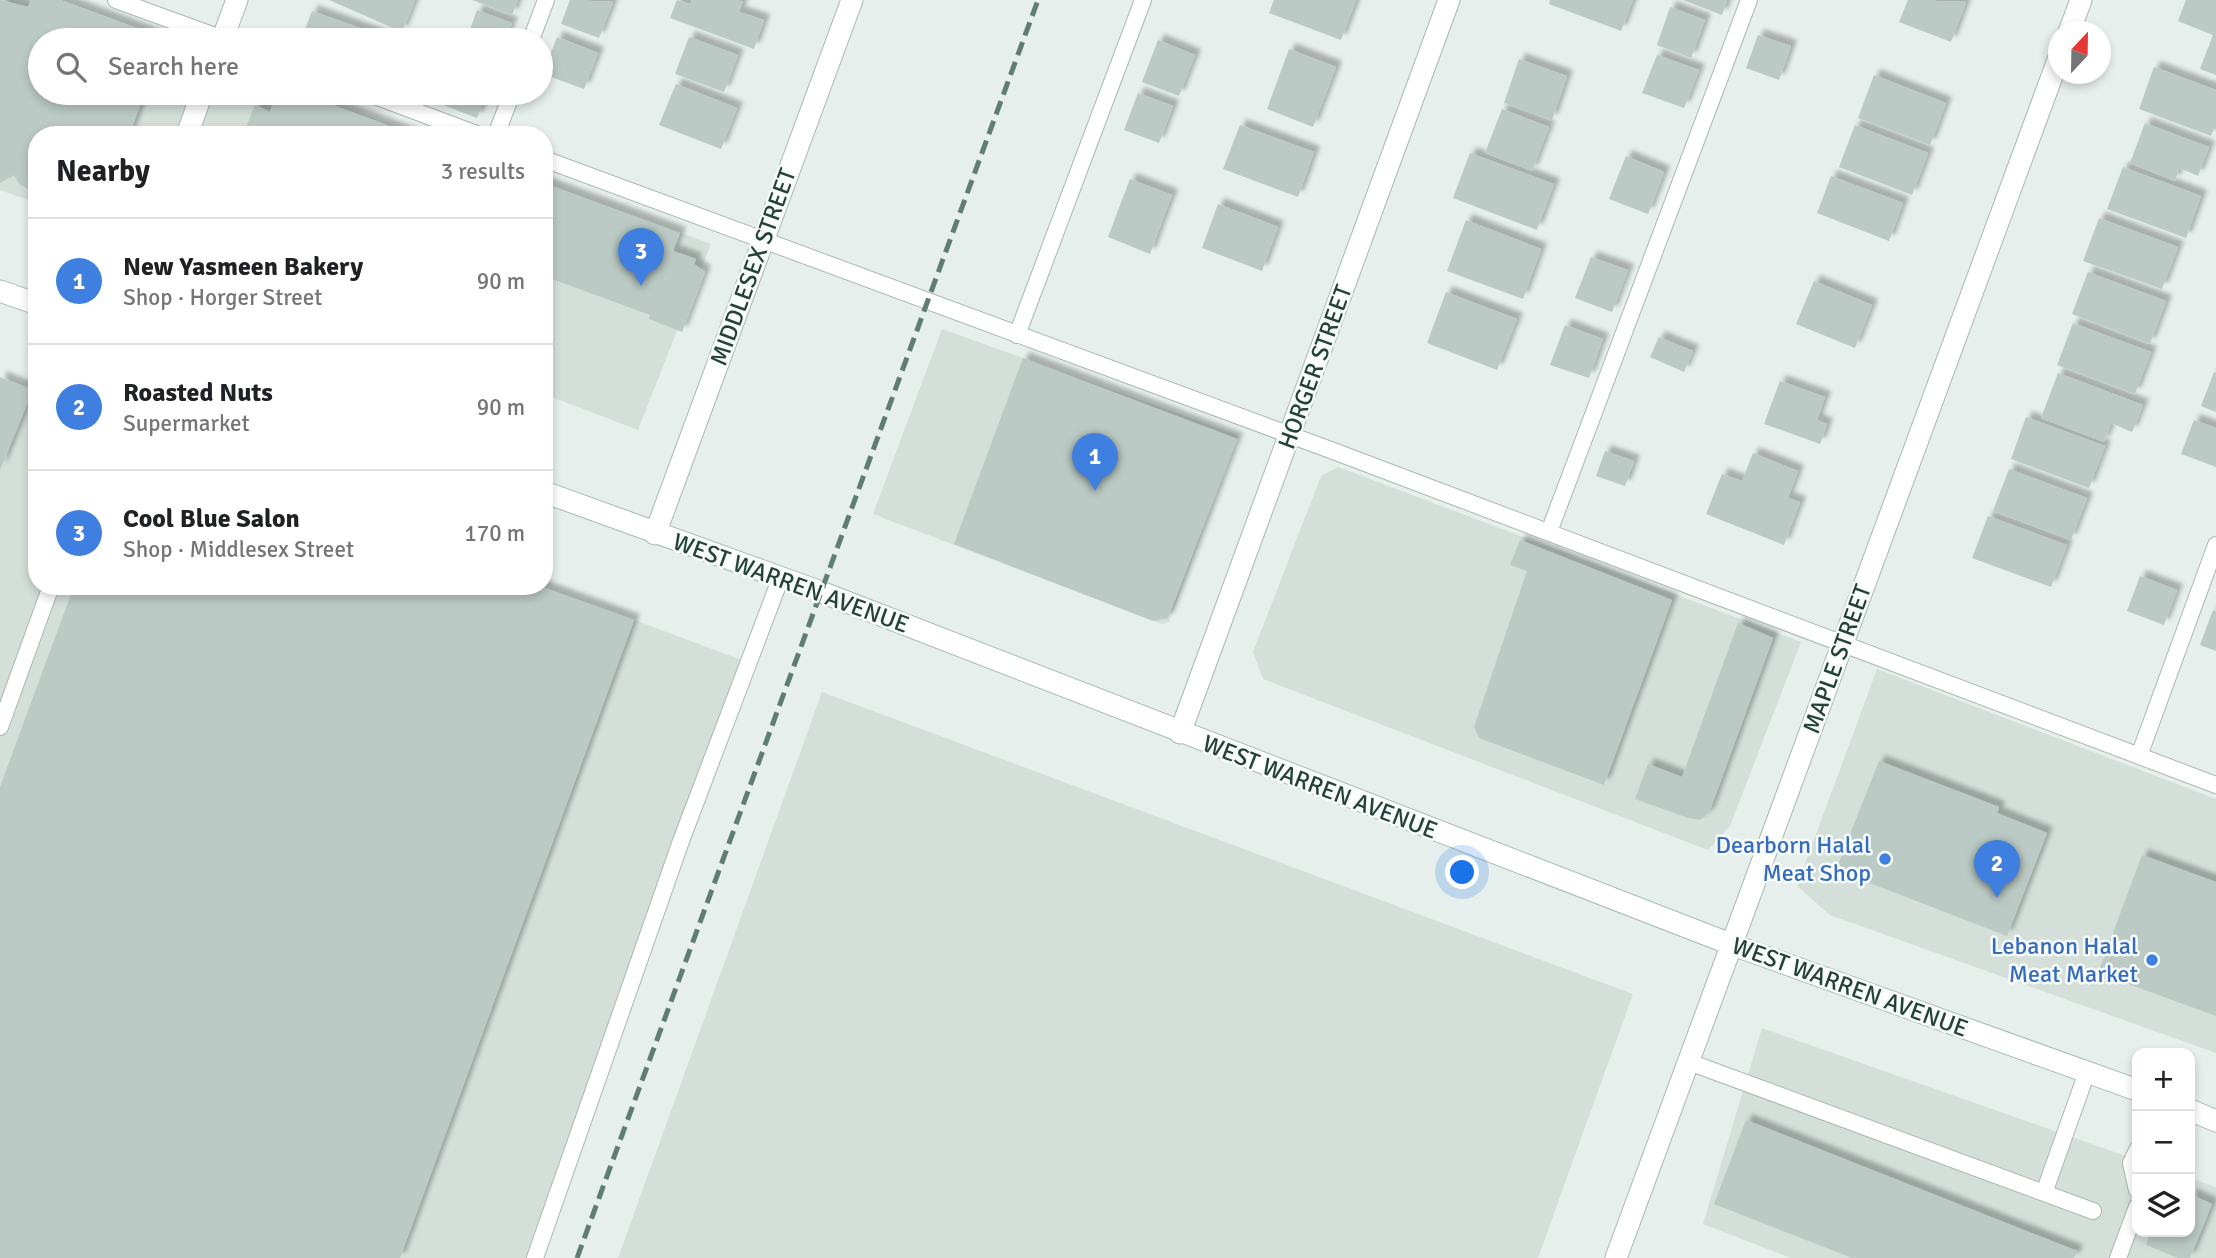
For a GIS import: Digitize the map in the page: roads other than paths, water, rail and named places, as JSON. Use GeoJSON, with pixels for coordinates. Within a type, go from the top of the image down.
{"type":"FeatureCollection","features":[{"type":"Feature","properties":{"kind":"street"},"geometry":{"type":"LineString","coordinates":[[227,28],[237,0]]}},
{"type":"Feature","properties":{"kind":"street","name":"MIDDLESEX STREET"},"geometry":{"type":"LineString","coordinates":[[656,534],[852,0]]}},
{"type":"Feature","properties":{"kind":"street","name":"HORGER STREET"},"geometry":{"type":"LineString","coordinates":[[1180,733],[1449,0]]}},
{"type":"Feature","properties":{"kind":"street"},"geometry":{"type":"LineString","coordinates":[[2073,21],[2081,0]]}},
{"type":"Feature","properties":{"kind":"street","name":"MAPLE STREET"},"geometry":{"type":"LineString","coordinates":[[1616,1258],[2050,84]]}},
{"type":"Feature","properties":{"kind":"street"},"geometry":{"type":"LineString","coordinates":[[190,126],[198,105]]}},
{"type":"Feature","properties":{"kind":"street"},"geometry":{"type":"LineString","coordinates":[[0,291],[28,301]]}},
{"type":"Feature","properties":{"kind":"street","name":"WEST WARREN AVENUE"},"geometry":{"type":"LineString","coordinates":[[553,495],[781,578],[1733,945],[2132,1088]]}},
{"type":"Feature","properties":{"kind":"street"},"geometry":{"type":"LineString","coordinates":[[2192,1111],[2216,1121]]}},
{"type":"Feature","properties":{"kind":"lane"},"geometry":{"type":"LineString","coordinates":[[116,0],[191,28]]}},
{"type":"Feature","properties":{"kind":"lane"},"geometry":{"type":"LineString","coordinates":[[536,28],[546,0]]}},
{"type":"Feature","properties":{"kind":"lane"},"geometry":{"type":"LineString","coordinates":[[1017,335],[1143,0]]}},
{"type":"Feature","properties":{"kind":"lane"},"geometry":{"type":"LineString","coordinates":[[1549,532],[1749,0]]}},
{"type":"Feature","properties":{"kind":"lane"},"geometry":{"type":"LineString","coordinates":[[399,105],[455,126]]}},
{"type":"Feature","properties":{"kind":"lane"},"geometry":{"type":"LineString","coordinates":[[499,126],[507,105]]}},
{"type":"Feature","properties":{"kind":"lane"},"geometry":{"type":"LineString","coordinates":[[553,162],[1290,435],[2216,785]]}},
{"type":"Feature","properties":{"kind":"lane"},"geometry":{"type":"LineString","coordinates":[[2139,756],[2216,545]]}},
{"type":"Feature","properties":{"kind":"lane"},"geometry":{"type":"LineString","coordinates":[[535,1258],[681,841],[781,578]]}},
{"type":"Feature","properties":{"kind":"lane"},"geometry":{"type":"LineString","coordinates":[[0,727],[48,595]]}},
{"type":"Feature","properties":{"kind":"lane"},"geometry":{"type":"LineString","coordinates":[[1689,1062],[2093,1211]]}},
{"type":"Feature","properties":{"kind":"lane"},"geometry":{"type":"LineString","coordinates":[[2044,1193],[2087,1072]]}},
{"type":"Feature","properties":{"kind":"lane"},"geometry":{"type":"LineString","coordinates":[[2118,1258],[2132,1220]]}},
{"type":"Feature","properties":{"kind":"railway"},"geometry":{"type":"LineString","coordinates":[[577,1258],[1038,0]]}},
{"type":"Feature","properties":{"kind":"place","name":"Cool Blue Salon"},"geometry":{"type":"Point","coordinates":[641,286]}},
{"type":"Feature","properties":{"kind":"place","name":"New Yasmeen Bakery"},"geometry":{"type":"Point","coordinates":[1095,491]}},
{"type":"Feature","properties":{"kind":"place","name":"Dearborn Halal Meat Shop"},"geometry":{"type":"Point","coordinates":[1885,859]}},
{"type":"Feature","properties":{"kind":"place","name":"Roasted Nuts"},"geometry":{"type":"Point","coordinates":[1997,898]}},
{"type":"Feature","properties":{"kind":"place","name":"Lebanon Halal Meat Market"},"geometry":{"type":"Point","coordinates":[2152,960]}}]}
